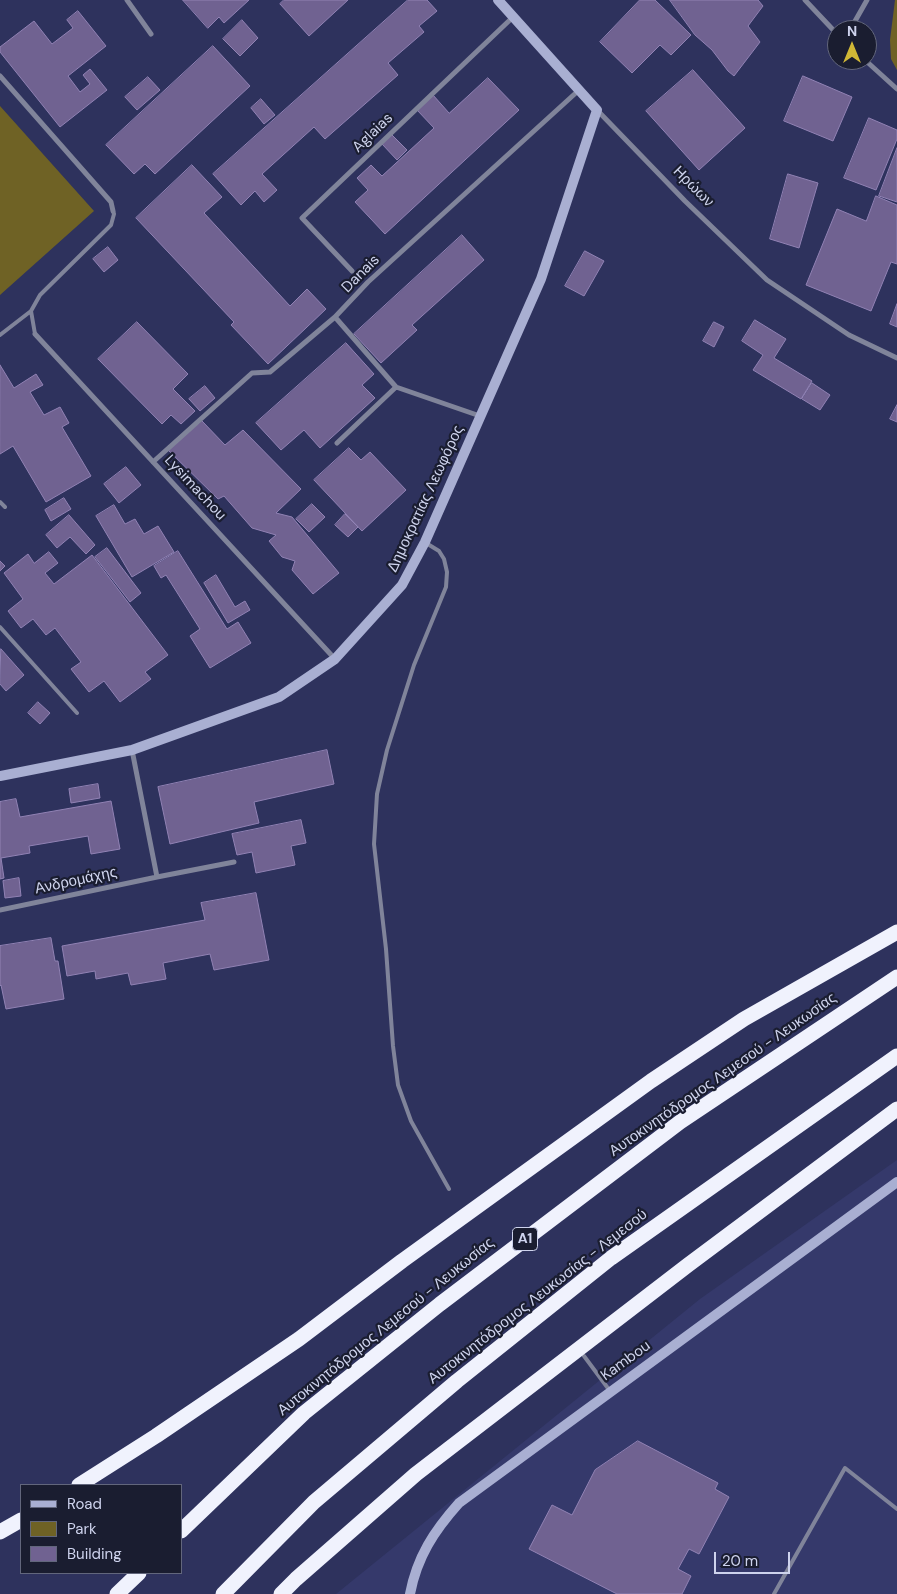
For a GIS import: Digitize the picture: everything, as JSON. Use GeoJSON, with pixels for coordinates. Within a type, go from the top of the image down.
{"type":"FeatureCollection","features":[{"type":"Feature","properties":{"kind":"highway"},"geometry":{"type":"LineString","coordinates":[[81,1484],[156,1436],[299,1339],[417,1250],[650,1081],[744,1019],[897,932]]}},
{"type":"Feature","properties":{"kind":"highway","name":"Αυτοκινητόδρομος Λεμεσού - Λευκωσίας"},"geometry":{"type":"LineString","coordinates":[[182,1530],[304,1413],[440,1304],[680,1122],[897,977]]}},
{"type":"Feature","properties":{"kind":"highway","name":"Αυτοκινητόδρομος Λευκωσίας - Λεμεσού"},"geometry":{"type":"LineString","coordinates":[[222,1594],[314,1502],[503,1344],[611,1258],[897,1056]]}},
{"type":"Feature","properties":{"kind":"highway"},"geometry":{"type":"LineString","coordinates":[[281,1594],[416,1474],[680,1271],[897,1109]]}},
{"type":"Feature","properties":{"kind":"highway"},"geometry":{"type":"LineString","coordinates":[[0,1532],[20,1521]]}},
{"type":"Feature","properties":{"kind":"highway"},"geometry":{"type":"LineString","coordinates":[[117,1594],[138,1574]]}},
{"type":"Feature","properties":{"kind":"street"},"geometry":{"type":"LineString","coordinates":[[127,0],[151,34]]}},
{"type":"Feature","properties":{"kind":"street","name":"Ηρώων"},"geometry":{"type":"LineString","coordinates":[[498,0],[597,110],[685,201],[767,280],[849,335],[897,358]]}},
{"type":"Feature","properties":{"kind":"street"},"geometry":{"type":"LineString","coordinates":[[805,0],[827,23]]}},
{"type":"Feature","properties":{"kind":"street"},"geometry":{"type":"LineString","coordinates":[[856,20],[867,0]]}},
{"type":"Feature","properties":{"kind":"street","name":"Aglaias"},"geometry":{"type":"LineString","coordinates":[[352,271],[302,218],[513,17]]}},
{"type":"Feature","properties":{"kind":"street"},"geometry":{"type":"LineString","coordinates":[[876,70],[897,89]]}},
{"type":"Feature","properties":{"kind":"street"},"geometry":{"type":"LineString","coordinates":[[0,76],[111,202],[113,210]]}},
{"type":"Feature","properties":{"kind":"street","name":"Danais"},"geometry":{"type":"LineString","coordinates":[[153,462],[252,373],[270,372],[335,318],[368,282],[579,90]]}},
{"type":"Feature","properties":{"kind":"street","name":"Δημοκρατίας Λεωφόρος"},"geometry":{"type":"LineString","coordinates":[[0,776],[132,750],[280,697],[336,659],[402,585],[426,542],[541,279],[597,110]]}},
{"type":"Feature","properties":{"kind":"street"},"geometry":{"type":"LineString","coordinates":[[335,318],[396,386],[481,416]]}},
{"type":"Feature","properties":{"kind":"street","name":"Lysimachou"},"geometry":{"type":"LineString","coordinates":[[35,334],[336,659]]}},
{"type":"Feature","properties":{"kind":"street"},"geometry":{"type":"LineString","coordinates":[[337,443],[396,386]]}},
{"type":"Feature","properties":{"kind":"street"},"geometry":{"type":"LineString","coordinates":[[132,750],[157,877]]}},
{"type":"Feature","properties":{"kind":"street","name":"Ανδρομάχης"},"geometry":{"type":"LineString","coordinates":[[0,910],[234,862]]}},
{"type":"Feature","properties":{"kind":"street","name":"Kambou"},"geometry":{"type":"LineString","coordinates":[[410,1594],[417,1567],[429,1542],[440,1525],[459,1503],[897,1182]]}},
{"type":"Feature","properties":{"kind":"lane"},"geometry":{"type":"LineString","coordinates":[[0,335],[30,311],[40,295],[111,225],[114,214],[113,210]]}},
{"type":"Feature","properties":{"kind":"lane"},"geometry":{"type":"LineString","coordinates":[[30,311],[35,334]]}},
{"type":"Feature","properties":{"kind":"lane"},"geometry":{"type":"LineString","coordinates":[[0,502],[5,507]]}},
{"type":"Feature","properties":{"kind":"lane"},"geometry":{"type":"LineString","coordinates":[[426,542],[439,551],[444,559],[447,572],[446,587],[414,665],[387,750],[378,794],[374,844],[386,949],[393,1046],[398,1085],[411,1121],[449,1189]]}},
{"type":"Feature","properties":{"kind":"lane"},"geometry":{"type":"LineString","coordinates":[[0,627],[77,713]]}},
{"type":"Feature","properties":{"kind":"lane"},"geometry":{"type":"LineString","coordinates":[[584,1356],[610,1391]]}},
{"type":"Feature","properties":{"kind":"lane"},"geometry":{"type":"LineString","coordinates":[[774,1594],[845,1468],[897,1509]]}},
{"type":"Feature","properties":{"kind":"shaded area"},"geometry":{"type":"Polygon","coordinates":[[[897,1160],[897,1594],[336,1594],[700,1299],[897,1160]]]}},
{"type":"Feature","properties":{"kind":"green space"},"geometry":{"type":"Polygon","coordinates":[[[895,0],[897,0],[897,70],[891,59],[890,40],[895,0]]]}},
{"type":"Feature","properties":{"kind":"green space"},"geometry":{"type":"Polygon","coordinates":[[[0,106],[94,211],[0,295],[0,106]]]}},
{"type":"Feature","properties":{"kind":"building"},"geometry":{"type":"Polygon","coordinates":[[[183,0],[249,0],[224,23],[219,17],[208,28],[183,0]]]}},
{"type":"Feature","properties":{"kind":"building"},"geometry":{"type":"Polygon","coordinates":[[[284,0],[348,0],[309,36],[280,4],[284,0]]]}},
{"type":"Feature","properties":{"kind":"building"},"geometry":{"type":"Polygon","coordinates":[[[408,0],[427,0],[437,11],[419,26],[424,32],[388,63],[398,75],[325,139],[314,127],[262,174],[277,190],[264,202],[255,191],[241,205],[213,174],[408,0]]]}},
{"type":"Feature","properties":{"kind":"building"},"geometry":{"type":"Polygon","coordinates":[[[640,0],[655,0],[691,35],[671,55],[660,45],[632,73],[600,42],[640,0]]]}},
{"type":"Feature","properties":{"kind":"building"},"geometry":{"type":"Polygon","coordinates":[[[670,0],[758,0],[763,6],[748,26],[760,42],[734,76],[712,50],[695,35],[670,0]]]}},
{"type":"Feature","properties":{"kind":"building"},"geometry":{"type":"Polygon","coordinates":[[[78,11],[106,46],[68,76],[80,92],[90,84],[83,75],[90,69],[107,90],[60,127],[0,52],[0,47],[34,21],[52,44],[73,28],[67,20],[78,11]]]}},
{"type":"Feature","properties":{"kind":"building"},"geometry":{"type":"Polygon","coordinates":[[[242,20],[258,38],[240,56],[223,39],[242,20]]]}},
{"type":"Feature","properties":{"kind":"building"},"geometry":{"type":"Polygon","coordinates":[[[213,46],[250,86],[155,174],[145,164],[134,174],[106,145],[213,46]]]}},
{"type":"Feature","properties":{"kind":"building"},"geometry":{"type":"Polygon","coordinates":[[[693,70],[745,128],[699,170],[646,111],[693,70]]]}},
{"type":"Feature","properties":{"kind":"building"},"geometry":{"type":"Polygon","coordinates":[[[803,76],[852,97],[833,141],[784,121],[803,76]]]}},
{"type":"Feature","properties":{"kind":"building"},"geometry":{"type":"Polygon","coordinates":[[[148,77],[160,90],[137,110],[125,97],[148,77]]]}},
{"type":"Feature","properties":{"kind":"building"},"geometry":{"type":"Polygon","coordinates":[[[488,78],[519,110],[385,234],[355,202],[368,190],[357,178],[371,165],[382,176],[434,128],[417,110],[433,95],[449,113],[488,78]]]}},
{"type":"Feature","properties":{"kind":"building"},"geometry":{"type":"Polygon","coordinates":[[[261,99],[275,115],[264,124],[251,108],[261,99]]]}},
{"type":"Feature","properties":{"kind":"building"},"geometry":{"type":"Polygon","coordinates":[[[869,118],[897,130],[897,139],[876,190],[844,178],[869,118]]]}},
{"type":"Feature","properties":{"kind":"building"},"geometry":{"type":"Polygon","coordinates":[[[392,135],[407,150],[397,160],[382,144],[392,135]]]}},
{"type":"Feature","properties":{"kind":"building"},"geometry":{"type":"Polygon","coordinates":[[[897,148],[897,202],[879,196],[897,148]]]}},
{"type":"Feature","properties":{"kind":"building"},"geometry":{"type":"Polygon","coordinates":[[[192,165],[222,197],[204,213],[290,306],[307,289],[326,309],[268,364],[231,325],[234,322],[136,218],[192,165]]]}},
{"type":"Feature","properties":{"kind":"building"},"geometry":{"type":"Polygon","coordinates":[[[788,174],[818,183],[799,248],[770,239],[788,174]]]}},
{"type":"Feature","properties":{"kind":"building"},"geometry":{"type":"Polygon","coordinates":[[[876,196],[897,205],[897,264],[891,262],[871,311],[806,285],[837,209],[866,221],[876,196]]]}},
{"type":"Feature","properties":{"kind":"building"},"geometry":{"type":"Polygon","coordinates":[[[462,235],[484,260],[412,325],[417,330],[381,363],[354,334],[462,235]]]}},
{"type":"Feature","properties":{"kind":"building"},"geometry":{"type":"Polygon","coordinates":[[[108,247],[118,260],[104,272],[93,259],[108,247]]]}},
{"type":"Feature","properties":{"kind":"building"},"geometry":{"type":"Polygon","coordinates":[[[585,251],[604,261],[584,296],[565,286],[585,251]]]}},
{"type":"Feature","properties":{"kind":"building"},"geometry":{"type":"Polygon","coordinates":[[[897,304],[897,327],[890,324],[897,304]]]}},
{"type":"Feature","properties":{"kind":"building"},"geometry":{"type":"Polygon","coordinates":[[[755,320],[786,339],[774,358],[812,381],[801,399],[753,370],[763,355],[742,341],[755,320]]]}},
{"type":"Feature","properties":{"kind":"building"},"geometry":{"type":"Polygon","coordinates":[[[137,322],[188,374],[173,389],[195,411],[181,424],[171,415],[162,424],[98,359],[137,322]]]}},
{"type":"Feature","properties":{"kind":"building"},"geometry":{"type":"Polygon","coordinates":[[[714,322],[724,327],[714,347],[703,341],[714,322]]]}},
{"type":"Feature","properties":{"kind":"building"},"geometry":{"type":"Polygon","coordinates":[[[346,343],[374,374],[362,385],[375,398],[320,448],[304,430],[281,450],[256,423],[346,343]]]}},
{"type":"Feature","properties":{"kind":"building"},"geometry":{"type":"Polygon","coordinates":[[[0,365],[14,388],[36,374],[43,385],[30,392],[44,415],[60,407],[69,423],[62,427],[91,476],[46,502],[13,446],[0,454],[0,365]]]}},
{"type":"Feature","properties":{"kind":"building"},"geometry":{"type":"Polygon","coordinates":[[[812,383],[830,395],[820,410],[802,399],[812,383]]]}},
{"type":"Feature","properties":{"kind":"building"},"geometry":{"type":"Polygon","coordinates":[[[205,386],[215,398],[200,411],[189,399],[205,386]]]}},
{"type":"Feature","properties":{"kind":"building"},"geometry":{"type":"Polygon","coordinates":[[[897,405],[897,422],[890,419],[897,405]]]}},
{"type":"Feature","properties":{"kind":"building"},"geometry":{"type":"Polygon","coordinates":[[[202,421],[225,445],[243,430],[301,489],[276,513],[292,517],[339,573],[313,594],[292,570],[295,561],[282,557],[269,541],[276,535],[252,528],[224,496],[218,499],[167,449],[202,421]]]}},
{"type":"Feature","properties":{"kind":"building"},"geometry":{"type":"Polygon","coordinates":[[[349,448],[361,460],[370,452],[406,490],[362,531],[314,480],[349,448]]]}},
{"type":"Feature","properties":{"kind":"building"},"geometry":{"type":"Polygon","coordinates":[[[126,467],[141,485],[119,503],[104,484],[126,467]]]}},
{"type":"Feature","properties":{"kind":"building"},"geometry":{"type":"Polygon","coordinates":[[[64,498],[71,509],[51,521],[45,510],[64,498]]]}},
{"type":"Feature","properties":{"kind":"building"},"geometry":{"type":"Polygon","coordinates":[[[312,504],[325,517],[309,532],[296,519],[312,504]]]}},
{"type":"Feature","properties":{"kind":"building"},"geometry":{"type":"Polygon","coordinates":[[[114,505],[125,524],[135,519],[144,534],[158,526],[174,552],[132,577],[96,516],[114,505]]]}},
{"type":"Feature","properties":{"kind":"building"},"geometry":{"type":"Polygon","coordinates":[[[345,514],[358,527],[348,537],[335,525],[345,514]]]}},
{"type":"Feature","properties":{"kind":"building"},"geometry":{"type":"Polygon","coordinates":[[[69,515],[95,545],[86,554],[70,537],[57,548],[46,535],[69,515]]]}},
{"type":"Feature","properties":{"kind":"building"},"geometry":{"type":"Polygon","coordinates":[[[107,548],[141,593],[130,602],[95,557],[107,548]]]}},
{"type":"Feature","properties":{"kind":"building"},"geometry":{"type":"Polygon","coordinates":[[[178,551],[227,629],[238,622],[251,643],[210,668],[190,636],[200,629],[166,575],[161,578],[154,566],[178,551]]]}},
{"type":"Feature","properties":{"kind":"building"},"geometry":{"type":"Polygon","coordinates":[[[49,552],[58,563],[45,573],[54,584],[92,555],[168,655],[145,672],[151,679],[120,702],[104,681],[89,692],[71,669],[81,662],[55,628],[46,635],[33,619],[21,628],[8,611],[23,599],[4,573],[28,554],[34,563],[49,552]]]}},
{"type":"Feature","properties":{"kind":"building"},"geometry":{"type":"Polygon","coordinates":[[[0,561],[5,566],[0,571],[0,561]]]}},
{"type":"Feature","properties":{"kind":"building"},"geometry":{"type":"Polygon","coordinates":[[[216,575],[235,607],[245,601],[250,610],[228,623],[204,583],[216,575]]]}},
{"type":"Feature","properties":{"kind":"building"},"geometry":{"type":"Polygon","coordinates":[[[1,649],[24,675],[6,691],[0,684],[1,649]]]}},
{"type":"Feature","properties":{"kind":"building"},"geometry":{"type":"Polygon","coordinates":[[[38,702],[50,713],[40,724],[28,713],[38,702]]]}},
{"type":"Feature","properties":{"kind":"building"},"geometry":{"type":"Polygon","coordinates":[[[327,750],[334,784],[254,802],[259,823],[170,844],[158,787],[327,750]]]}},
{"type":"Feature","properties":{"kind":"building"},"geometry":{"type":"Polygon","coordinates":[[[98,784],[100,798],[71,803],[69,789],[98,784]]]}},
{"type":"Feature","properties":{"kind":"building"},"geometry":{"type":"Polygon","coordinates":[[[16,799],[20,817],[111,801],[120,849],[91,854],[88,836],[29,846],[30,853],[1,858],[4,878],[0,879],[0,802],[16,799]]]}},
{"type":"Feature","properties":{"kind":"building"},"geometry":{"type":"Polygon","coordinates":[[[301,820],[306,843],[291,846],[295,865],[256,873],[252,852],[237,855],[232,834],[301,820]]]}},
{"type":"Feature","properties":{"kind":"building"},"geometry":{"type":"Polygon","coordinates":[[[19,878],[21,896],[5,898],[3,881],[19,878]]]}},
{"type":"Feature","properties":{"kind":"building"},"geometry":{"type":"Polygon","coordinates":[[[256,893],[269,960],[214,970],[210,954],[163,963],[166,979],[131,985],[128,973],[96,979],[95,971],[67,976],[62,946],[205,920],[201,903],[256,893]]]}},
{"type":"Feature","properties":{"kind":"building"},"geometry":{"type":"Polygon","coordinates":[[[51,938],[55,961],[58,961],[64,999],[6,1009],[0,986],[0,946],[51,938]]]}},
{"type":"Feature","properties":{"kind":"building"},"geometry":{"type":"Polygon","coordinates":[[[638,1441],[718,1483],[715,1489],[729,1497],[699,1554],[689,1549],[678,1569],[691,1576],[682,1594],[617,1594],[529,1549],[552,1505],[572,1515],[595,1470],[638,1441]]]}}]}
